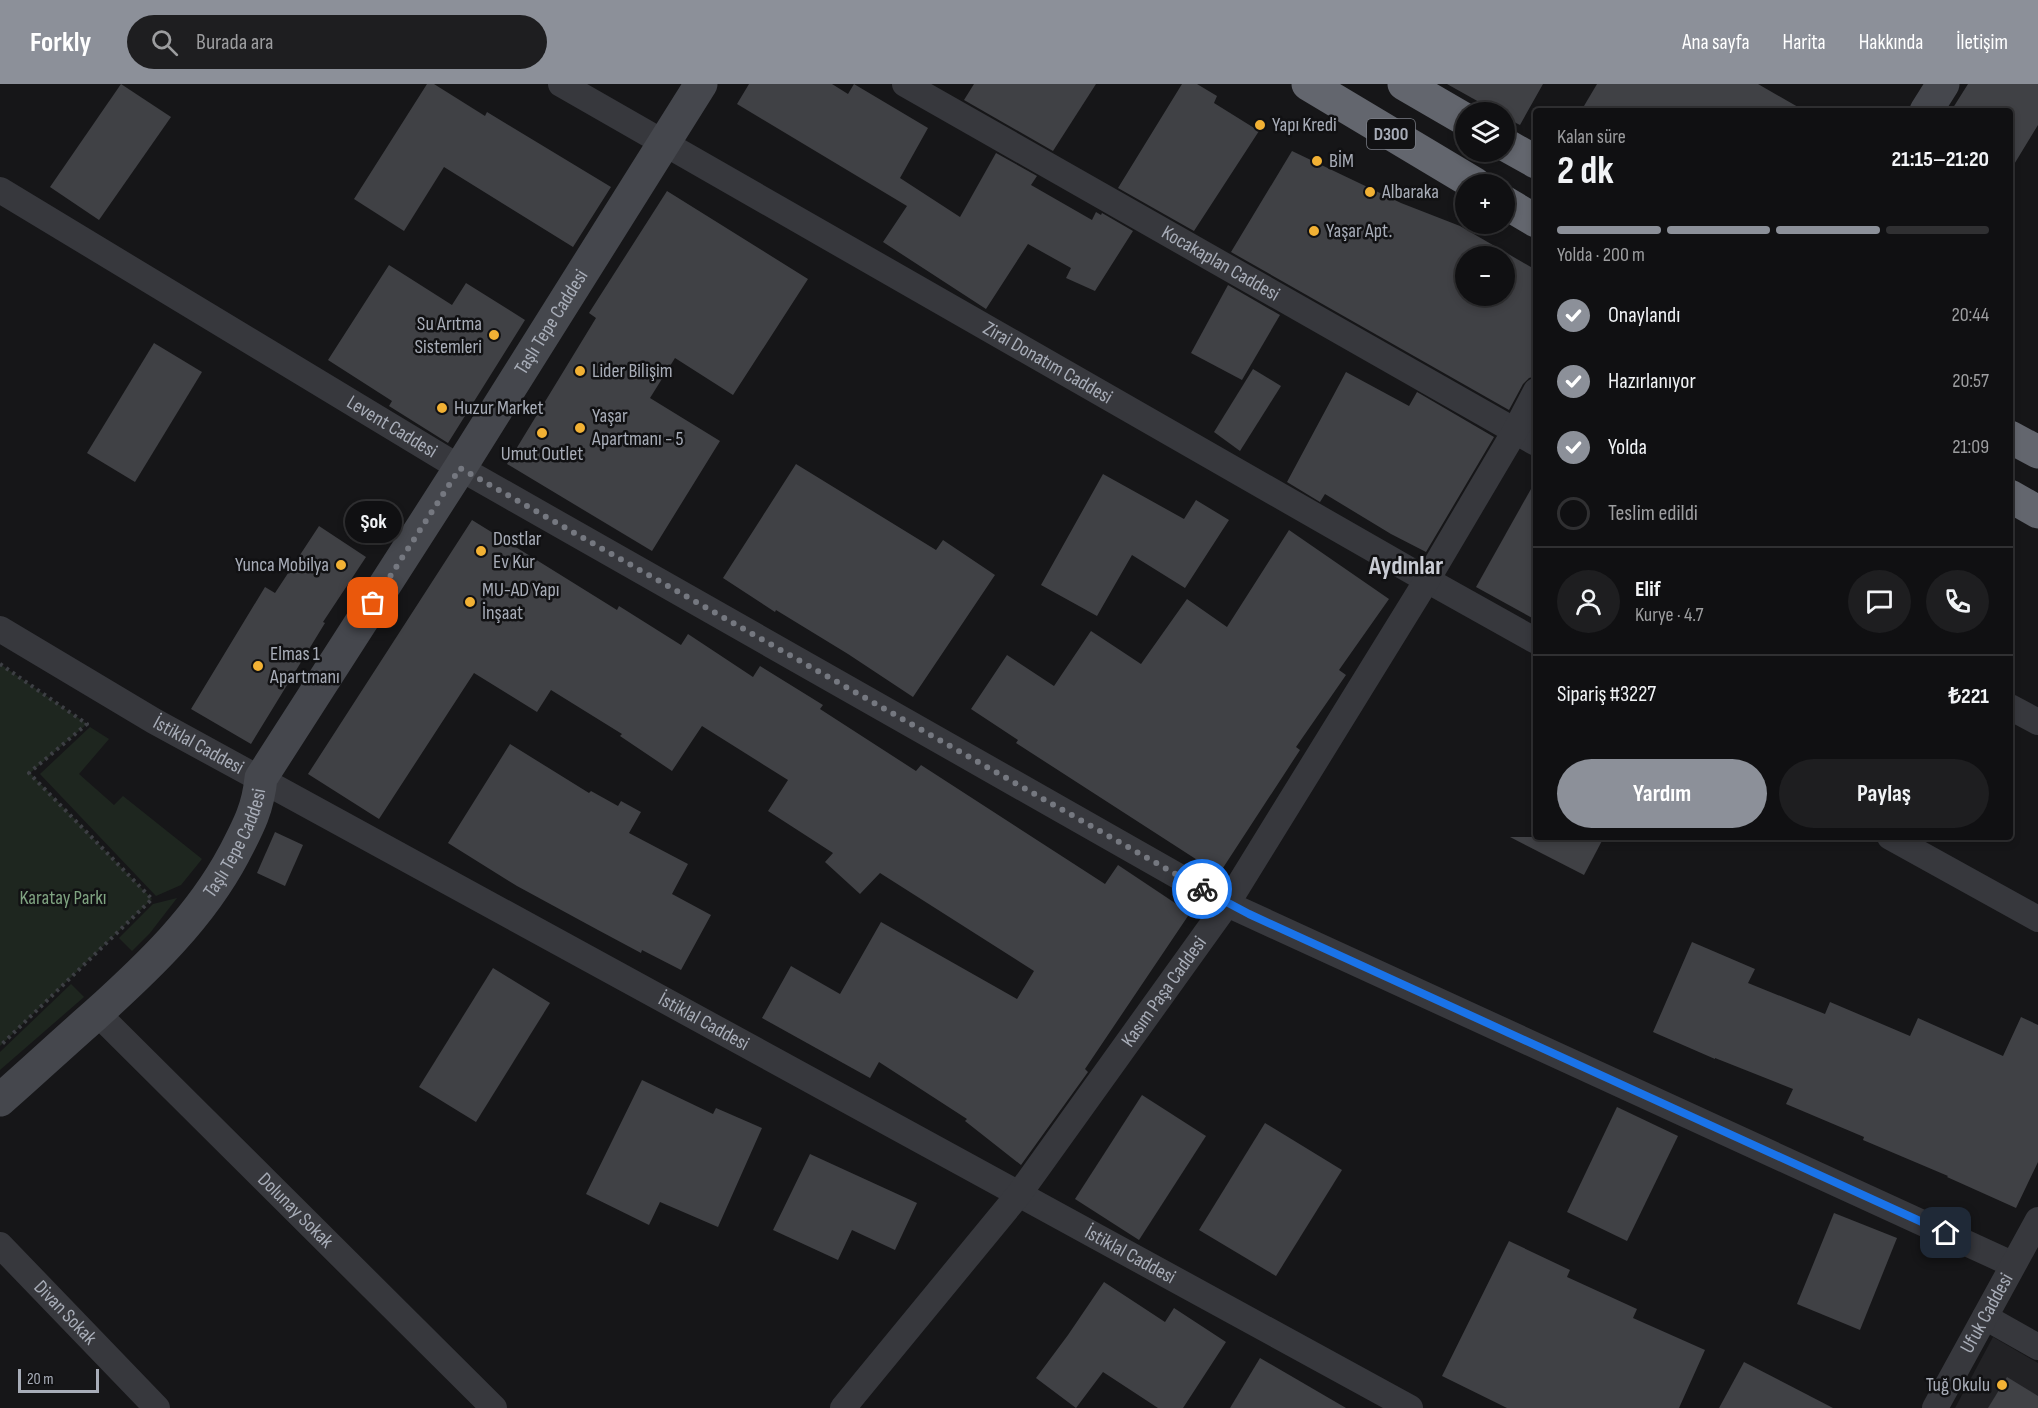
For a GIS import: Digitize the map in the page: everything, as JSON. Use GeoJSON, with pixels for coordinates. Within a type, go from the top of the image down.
{"type":"FeatureCollection","features":[{"type":"Feature","properties":{"kind":"highway","name":"D300"},"geometry":{"type":"LineString","coordinates":[[1308,84],[1458,174]]}},
{"type":"Feature","properties":{"kind":"highway","name":"D300"},"geometry":{"type":"LineString","coordinates":[[1404,84],[1455,114]]}},
{"type":"Feature","properties":{"kind":"highway"},"geometry":{"type":"LineString","coordinates":[[1515,150],[1533,160]]}},
{"type":"Feature","properties":{"kind":"highway"},"geometry":{"type":"LineString","coordinates":[[1515,209],[1533,219]]}},
{"type":"Feature","properties":{"kind":"highway"},"geometry":{"type":"LineString","coordinates":[[2013,439],[2038,453]]}},
{"type":"Feature","properties":{"kind":"highway"},"geometry":{"type":"LineString","coordinates":[[2013,497],[2038,512]]}},
{"type":"Feature","properties":{"kind":"street","name":"Zirai Donatım Caddesi"},"geometry":{"type":"LineString","coordinates":[[561,84],[1427,580],[1533,638]]}},
{"type":"Feature","properties":{"kind":"street","name":"Taşlı Tepe Caddesi"},"geometry":{"type":"LineString","coordinates":[[0,1100],[129,984],[178,934],[216,885],[254,814],[259,800],[261,778],[460,468],[701,84]]}},
{"type":"Feature","properties":{"kind":"street","name":"Kocakaplan Caddesi"},"geometry":{"type":"LineString","coordinates":[[906,84],[1526,437]]}},
{"type":"Feature","properties":{"kind":"street"},"geometry":{"type":"LineString","coordinates":[[1909,108],[1924,84]]}},
{"type":"Feature","properties":{"kind":"street"},"geometry":{"type":"LineString","coordinates":[[1928,108],[1943,84]]}},
{"type":"Feature","properties":{"kind":"street","name":"Levent Caddesi"},"geometry":{"type":"LineString","coordinates":[[0,190],[460,468],[1227,904],[2012,1264]]}},
{"type":"Feature","properties":{"kind":"street","name":"Kasım Paşa Caddesi"},"geometry":{"type":"LineString","coordinates":[[843,1408],[1019,1194],[1227,904],[1427,580],[1526,437],[1533,405]]}},
{"type":"Feature","properties":{"kind":"street","name":"İstiklal Caddesi"},"geometry":{"type":"LineString","coordinates":[[0,629],[154,721],[1410,1408]]}},
{"type":"Feature","properties":{"kind":"street"},"geometry":{"type":"LineString","coordinates":[[2013,708],[2038,722]]}},
{"type":"Feature","properties":{"kind":"street"},"geometry":{"type":"LineString","coordinates":[[1895,840],[2038,919]]}},
{"type":"Feature","properties":{"kind":"street","name":"Dolunay Sokak"},"geometry":{"type":"LineString","coordinates":[[97,1012],[494,1408]]}},
{"type":"Feature","properties":{"kind":"street","name":"Ufuk Caddesi"},"geometry":{"type":"LineString","coordinates":[[1935,1408],[2038,1220]]}},
{"type":"Feature","properties":{"kind":"street","name":"Divan Sokak"},"geometry":{"type":"LineString","coordinates":[[0,1245],[157,1408]]}},
{"type":"Feature","properties":{"kind":"street"},"geometry":{"type":"LineString","coordinates":[[1986,1317],[2038,1347]]}},
{"type":"Feature","properties":{"kind":"path"},"geometry":{"type":"LineString","coordinates":[[0,664],[87,724],[29,773],[152,899],[0,1046]]}},
{"type":"Feature","properties":{"kind":"shaded area","name":"Tuğ Okulu"},"geometry":{"type":"Polygon","coordinates":[[[1993,1337],[2038,1363],[2038,1408],[1955,1408],[1993,1337]]]}},
{"type":"Feature","properties":{"kind":"green space","name":"Karatay Parkı"},"geometry":{"type":"Polygon","coordinates":[[[0,664],[87,724],[30,773],[152,899],[0,1046],[0,664]]]}},
{"type":"Feature","properties":{"kind":"green space"},"geometry":{"type":"Polygon","coordinates":[[[90,727],[109,739],[79,774],[114,805],[123,796],[202,859],[181,885],[156,896],[40,774],[90,727]]]}},
{"type":"Feature","properties":{"kind":"green space"},"geometry":{"type":"Polygon","coordinates":[[[177,898],[150,933],[132,951],[119,938],[153,904],[177,898]]]}},
{"type":"Feature","properties":{"kind":"green space"},"geometry":{"type":"Polygon","coordinates":[[[71,984],[84,997],[0,1070],[0,1052],[71,984]]]}},
{"type":"Feature","properties":{"kind":"building"},"geometry":{"type":"Polygon","coordinates":[[[121,84],[171,117],[99,220],[50,187],[121,84]]]}},
{"type":"Feature","properties":{"kind":"building"},"geometry":{"type":"Polygon","coordinates":[[[427,84],[434,84],[485,116],[487,112],[611,187],[573,247],[444,167],[404,231],[354,199],[427,84]]]}},
{"type":"Feature","properties":{"kind":"building"},"geometry":{"type":"Polygon","coordinates":[[[749,84],[832,84],[848,94],[854,84],[928,128],[900,178],[960,217],[996,153],[1037,176],[1031,185],[1092,220],[1096,212],[1101,215],[1102,213],[1133,231],[1095,291],[1066,278],[1071,268],[1028,244],[986,309],[883,242],[907,206],[737,104],[749,84]]]}},
{"type":"Feature","properties":{"kind":"building"},"geometry":{"type":"Polygon","coordinates":[[[974,84],[1096,84],[1053,151],[964,100],[974,84]]]}},
{"type":"Feature","properties":{"kind":"building"},"geometry":{"type":"Polygon","coordinates":[[[1182,84],[1197,84],[1217,96],[1214,103],[1259,131],[1194,231],[1118,188],[1182,84]]]}},
{"type":"Feature","properties":{"kind":"building"},"geometry":{"type":"Polygon","coordinates":[[[1447,84],[1543,84],[1520,125],[1515,122],[1515,102],[1479,102],[1447,84]]]}},
{"type":"Feature","properties":{"kind":"building"},"geometry":{"type":"Polygon","coordinates":[[[1597,84],[1758,84],[1800,108],[1583,108],[1597,84]]]}},
{"type":"Feature","properties":{"kind":"building"},"geometry":{"type":"Polygon","coordinates":[[[1968,84],[2038,84],[2038,125],[2013,166],[2013,108],[1953,108],[1968,84]]]}},
{"type":"Feature","properties":{"kind":"building"},"geometry":{"type":"Polygon","coordinates":[[[1292,151],[1401,203],[1455,224],[1455,234],[1474,234],[1495,246],[1455,246],[1455,306],[1515,306],[1515,258],[1533,268],[1533,377],[1523,384],[1509,410],[1231,252],[1292,151]]]}},
{"type":"Feature","properties":{"kind":"building"},"geometry":{"type":"Polygon","coordinates":[[[667,191],[808,279],[733,395],[675,358],[650,398],[720,441],[652,551],[507,464],[596,318],[589,313],[667,191]]]}},
{"type":"Feature","properties":{"kind":"building"},"geometry":{"type":"Polygon","coordinates":[[[389,265],[452,305],[466,283],[525,320],[448,443],[389,406],[392,401],[328,360],[389,265]]]}},
{"type":"Feature","properties":{"kind":"building"},"geometry":{"type":"Polygon","coordinates":[[[1228,285],[1280,315],[1242,380],[1191,353],[1228,285]]]}},
{"type":"Feature","properties":{"kind":"building"},"geometry":{"type":"Polygon","coordinates":[[[154,343],[202,372],[135,482],[87,453],[154,343]]]}},
{"type":"Feature","properties":{"kind":"building"},"geometry":{"type":"Polygon","coordinates":[[[1253,369],[1281,386],[1240,451],[1214,432],[1253,369]]]}},
{"type":"Feature","properties":{"kind":"building"},"geometry":{"type":"Polygon","coordinates":[[[1346,372],[1409,406],[1417,392],[1494,437],[1426,552],[1391,534],[1325,494],[1320,502],[1287,482],[1346,372]]]}},
{"type":"Feature","properties":{"kind":"building"},"geometry":{"type":"Polygon","coordinates":[[[796,464],[936,550],[943,540],[995,575],[913,697],[848,654],[776,610],[775,612],[723,578],[796,464]]]}},
{"type":"Feature","properties":{"kind":"building"},"geometry":{"type":"Polygon","coordinates":[[[1103,474],[1184,519],[1196,500],[1229,520],[1185,588],[1132,555],[1097,616],[1041,585],[1103,474]]]}},
{"type":"Feature","properties":{"kind":"building"},"geometry":{"type":"Polygon","coordinates":[[[1533,485],[1533,618],[1476,587],[1533,485]]]}},
{"type":"Feature","properties":{"kind":"building"},"geometry":{"type":"Polygon","coordinates":[[[472,520],[617,610],[619,606],[681,645],[688,634],[753,677],[760,666],[823,705],[820,709],[916,771],[921,765],[1105,884],[1118,865],[1190,913],[1085,1069],[1088,1072],[1021,1165],[965,1121],[967,1119],[879,1062],[870,1078],[762,1018],[791,966],[840,994],[881,922],[1017,999],[1034,971],[880,873],[860,894],[825,862],[833,853],[768,811],[788,780],[702,726],[672,771],[620,736],[622,734],[551,690],[537,712],[474,673],[379,819],[308,774],[472,520]]]}},
{"type":"Feature","properties":{"kind":"building","name":"Elmas 1 Apartmanı"},"geometry":{"type":"Polygon","coordinates":[[[319,526],[366,557],[323,622],[325,623],[251,744],[191,709],[265,587],[275,593],[319,526]]]}},
{"type":"Feature","properties":{"kind":"building"},"geometry":{"type":"Polygon","coordinates":[[[1289,530],[1389,599],[1339,670],[1346,675],[1296,747],[1300,750],[1219,874],[1016,743],[1018,740],[971,709],[1007,655],[1054,686],[1091,631],[1141,664],[1187,599],[1227,627],[1289,530]]]}},
{"type":"Feature","properties":{"kind":"building"},"geometry":{"type":"Polygon","coordinates":[[[510,744],[589,793],[591,791],[618,806],[621,801],[641,812],[629,833],[688,864],[672,894],[711,915],[681,970],[642,950],[641,953],[517,886],[448,843],[510,744]]]}},
{"type":"Feature","properties":{"kind":"building"},"geometry":{"type":"Polygon","coordinates":[[[275,832],[303,845],[285,886],[257,873],[275,832]]]}},
{"type":"Feature","properties":{"kind":"building"},"geometry":{"type":"Polygon","coordinates":[[[1510,837],[1533,837],[1533,840],[1602,840],[1584,875],[1510,837]]]}},
{"type":"Feature","properties":{"kind":"building"},"geometry":{"type":"Polygon","coordinates":[[[1692,942],[1755,969],[1748,983],[1825,1014],[1830,1002],[1910,1036],[1918,1018],[2003,1056],[2021,1017],[2038,1025],[2038,1162],[2016,1208],[1863,1140],[1864,1137],[1786,1104],[1793,1089],[1653,1032],[1692,942]]]}},
{"type":"Feature","properties":{"kind":"building"},"geometry":{"type":"Polygon","coordinates":[[[493,968],[550,1003],[476,1122],[419,1087],[493,968]]]}},
{"type":"Feature","properties":{"kind":"building"},"geometry":{"type":"Polygon","coordinates":[[[642,1080],[713,1114],[716,1108],[762,1128],[718,1227],[660,1202],[649,1225],[586,1194],[642,1080]]]}},
{"type":"Feature","properties":{"kind":"building"},"geometry":{"type":"Polygon","coordinates":[[[1142,1095],[1206,1136],[1139,1240],[1075,1199],[1142,1095]]]}},
{"type":"Feature","properties":{"kind":"building"},"geometry":{"type":"Polygon","coordinates":[[[1617,1107],[1678,1136],[1627,1241],[1567,1212],[1617,1107]]]}},
{"type":"Feature","properties":{"kind":"building"},"geometry":{"type":"Polygon","coordinates":[[[1265,1123],[1342,1170],[1276,1276],[1199,1230],[1265,1123]]]}},
{"type":"Feature","properties":{"kind":"building"},"geometry":{"type":"Polygon","coordinates":[[[810,1154],[917,1203],[895,1250],[852,1230],[838,1260],[773,1230],[810,1154]]]}},
{"type":"Feature","properties":{"kind":"building"},"geometry":{"type":"Polygon","coordinates":[[[1834,1213],[1897,1238],[1860,1330],[1797,1304],[1834,1213]]]}},
{"type":"Feature","properties":{"kind":"building"},"geometry":{"type":"Polygon","coordinates":[[[1509,1241],[1570,1270],[1567,1277],[1637,1309],[1633,1318],[1705,1350],[1679,1408],[1507,1408],[1442,1376],[1509,1241]]]}},
{"type":"Feature","properties":{"kind":"building"},"geometry":{"type":"Polygon","coordinates":[[[1104,1282],[1165,1322],[1174,1308],[1226,1342],[1183,1408],[1158,1408],[1103,1372],[1076,1408],[1036,1378],[1104,1282]]]}},
{"type":"Feature","properties":{"kind":"building"},"geometry":{"type":"Polygon","coordinates":[[[1260,1358],[1346,1408],[1230,1408],[1260,1358]]]}},
{"type":"Feature","properties":{"kind":"building"},"geometry":{"type":"Polygon","coordinates":[[[1744,1362],[1833,1408],[1719,1408],[1744,1362]]]}},
{"type":"Feature","properties":{"kind":"building"},"geometry":{"type":"Polygon","coordinates":[[[2007,1377],[2038,1396],[2038,1408],[1988,1408],[2007,1377]]]}},
{"type":"Feature","properties":{"kind":"way so far"},"geometry":{"type":"LineString","coordinates":[[373,603],[460,468],[1202,889]]}},
{"type":"Feature","properties":{"kind":"place","name":"Yapı Kredi"},"geometry":{"type":"Point","coordinates":[1260,125]}},
{"type":"Feature","properties":{"kind":"place","name":"BİM"},"geometry":{"type":"Point","coordinates":[1317,161]}},
{"type":"Feature","properties":{"kind":"place","name":"Albaraka"},"geometry":{"type":"Point","coordinates":[1370,192]}},
{"type":"Feature","properties":{"kind":"place","name":"Yaşar Apt."},"geometry":{"type":"Point","coordinates":[1314,231]}},
{"type":"Feature","properties":{"kind":"place","name":"Su Arıtma Sistemleri"},"geometry":{"type":"Point","coordinates":[494,335]}},
{"type":"Feature","properties":{"kind":"place","name":"Lider Bilişim"},"geometry":{"type":"Point","coordinates":[580,371]}},
{"type":"Feature","properties":{"kind":"place","name":"Huzur Market"},"geometry":{"type":"Point","coordinates":[442,408]}},
{"type":"Feature","properties":{"kind":"place","name":"Yaşar Apartmanı - 5"},"geometry":{"type":"Point","coordinates":[580,428]}},
{"type":"Feature","properties":{"kind":"place","name":"Umut Outlet"},"geometry":{"type":"Point","coordinates":[542,433]}},
{"type":"Feature","properties":{"kind":"place","name":"Dostlar Ev Kur"},"geometry":{"type":"Point","coordinates":[481,551]}},
{"type":"Feature","properties":{"kind":"place","name":"Yunca Mobilya"},"geometry":{"type":"Point","coordinates":[341,565]}},
{"type":"Feature","properties":{"kind":"place","name":"MU-AD Yapı İnşaat"},"geometry":{"type":"Point","coordinates":[470,602]}},
{"type":"Feature","properties":{"kind":"place","name":"Şok"},"geometry":{"type":"Point","coordinates":[373,603]}},
{"type":"Feature","properties":{"kind":"place","name":"Elmas 1 Apartmanı"},"geometry":{"type":"Point","coordinates":[258,666]}},
{"type":"Feature","properties":{"kind":"place","name":"Tuğ Okulu"},"geometry":{"type":"Point","coordinates":[2002,1385]}},
{"type":"Feature","properties":{"kind":"district","name":"Aydınlar"},"geometry":{"type":"Point","coordinates":[1406,566]}},
{"type":"Feature","properties":{"kind":"route"},"geometry":{"type":"LineString","coordinates":[[1202,889],[1227,904],[1946,1233]]}}]}
